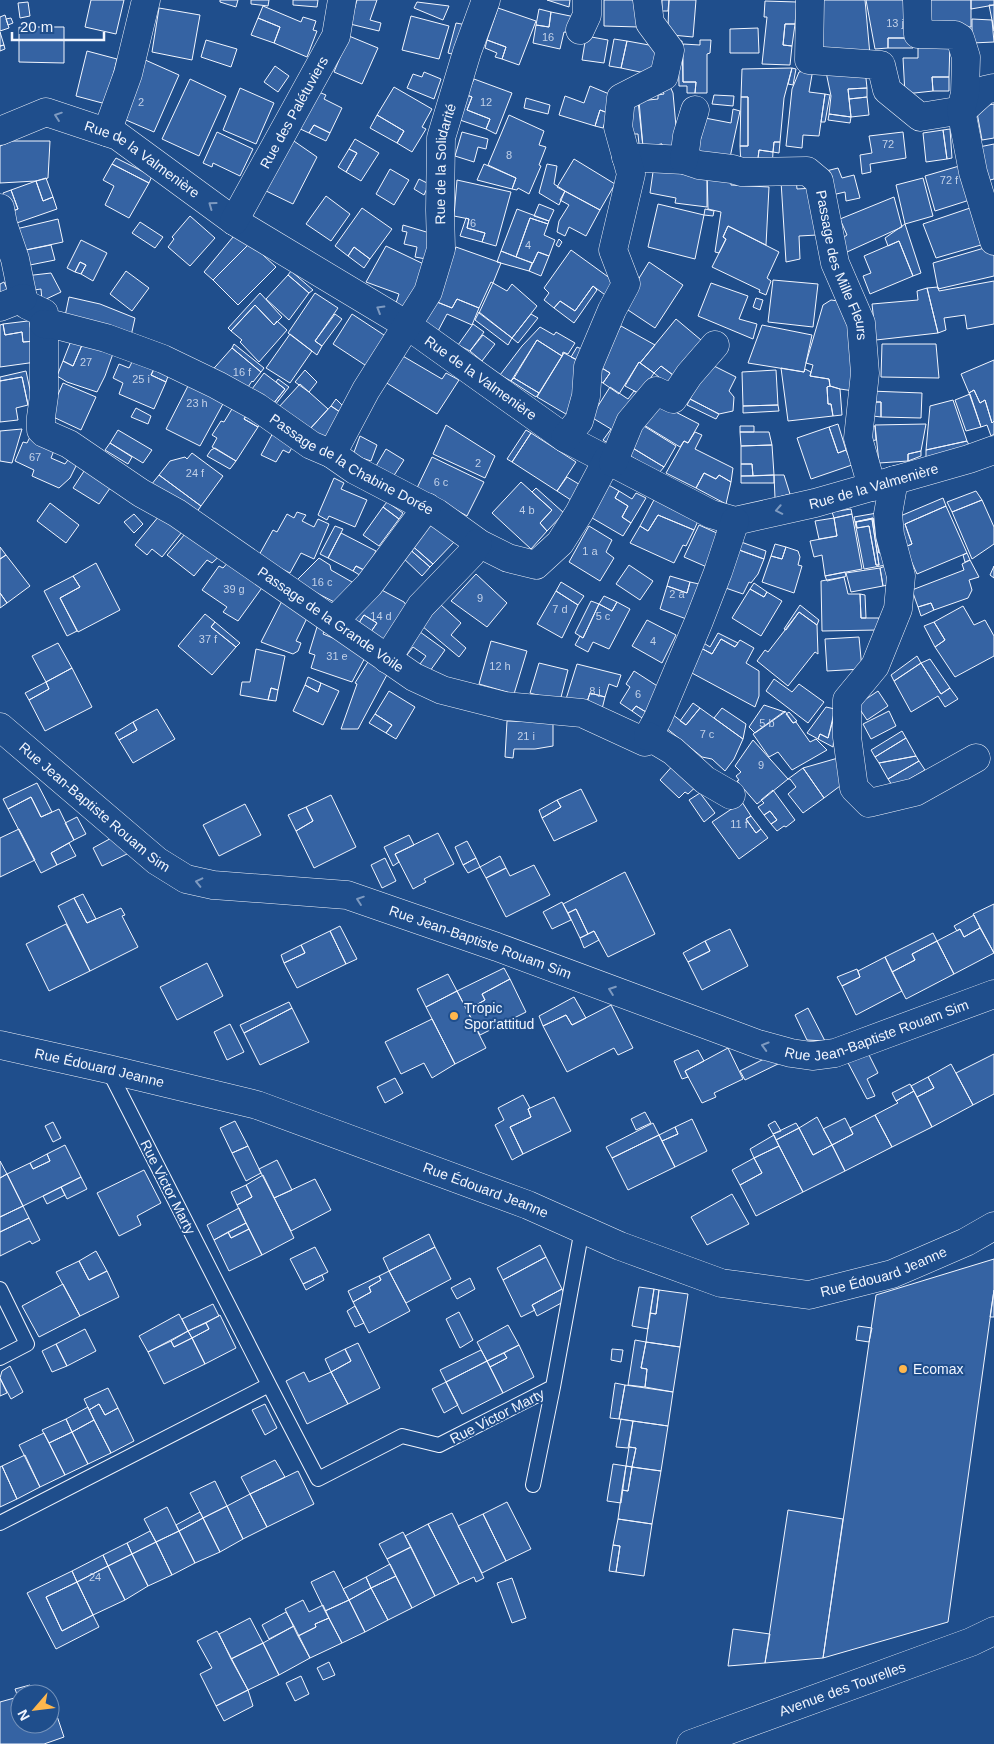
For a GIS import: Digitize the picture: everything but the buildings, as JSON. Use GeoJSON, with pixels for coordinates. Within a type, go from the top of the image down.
{"type":"FeatureCollection","features":[{"type":"Feature","properties":{"kind":"street"},"geometry":{"type":"LineString","coordinates":[[107,132],[128,74],[146,0]]}},
{"type":"Feature","properties":{"kind":"street","name":"Rue des Palétuviers"},"geometry":{"type":"LineString","coordinates":[[234,221],[336,36],[342,0]]}},
{"type":"Feature","properties":{"kind":"street","name":"Rue de la Solidarité"},"geometry":{"type":"LineString","coordinates":[[332,454],[366,390],[428,292],[441,249],[441,138],[467,52],[486,0]]}},
{"type":"Feature","properties":{"kind":"street"},"geometry":{"type":"LineString","coordinates":[[580,30],[587,15],[587,0]]}},
{"type":"Feature","properties":{"kind":"street"},"geometry":{"type":"LineString","coordinates":[[566,438],[579,421],[586,396],[588,367],[612,310],[626,284],[613,250],[631,174],[618,127],[622,98],[664,76],[670,50],[650,23],[647,0]]}},
{"type":"Feature","properties":{"kind":"street"},"geometry":{"type":"LineString","coordinates":[[810,0],[809,60],[881,65],[887,90],[920,117],[960,110],[969,105],[985,90],[994,88]]}},
{"type":"Feature","properties":{"kind":"street"},"geometry":{"type":"LineString","coordinates":[[917,0],[918,34],[955,35],[960,38],[966,57],[965,93],[960,110],[973,172],[994,241]]}},
{"type":"Feature","properties":{"kind":"street"},"geometry":{"type":"LineString","coordinates":[[684,160],[695,110]]}},
{"type":"Feature","properties":{"kind":"street","name":"Rue de la Valmenière"},"geometry":{"type":"LineString","coordinates":[[0,130],[46,112],[118,136],[234,221],[407,325],[566,438],[711,514],[735,520],[815,504],[994,450]]}},
{"type":"Feature","properties":{"kind":"street","name":"Passage des Mille Fleurs"},"geometry":{"type":"LineString","coordinates":[[626,157],[684,160],[699,165],[742,172],[807,171],[819,181],[835,263],[861,323],[865,373],[858,438],[883,484]]}},
{"type":"Feature","properties":{"kind":"street"},"geometry":{"type":"LineString","coordinates":[[0,208],[3,224],[15,259],[11,303],[26,305],[44,313],[44,324]]}},
{"type":"Feature","properties":{"kind":"street","name":"Passage de la Chabine Dorée"},"geometry":{"type":"LineString","coordinates":[[44,324],[106,338],[162,359],[257,407],[311,445],[332,454],[355,470],[427,507],[478,543],[508,558],[536,566],[560,543],[610,461]]}},
{"type":"Feature","properties":{"kind":"street","name":"Passage de la Grande Voile"},"geometry":{"type":"LineString","coordinates":[[44,324],[44,396],[41,417],[41,430],[44,433],[69,444],[141,494],[177,513],[414,677],[442,690],[505,706],[582,713],[645,742],[648,736]]}},
{"type":"Feature","properties":{"kind":"street"},"geometry":{"type":"LineString","coordinates":[[610,461],[630,422],[656,391],[673,399],[689,375],[715,345]]}},
{"type":"Feature","properties":{"kind":"street"},"geometry":{"type":"LineString","coordinates":[[883,484],[890,535],[901,576],[898,609],[875,666],[847,700],[847,737],[854,788],[869,803],[915,792],[976,758]]}},
{"type":"Feature","properties":{"kind":"street"},"geometry":{"type":"LineString","coordinates":[[334,621],[369,585],[427,507]]}},
{"type":"Feature","properties":{"kind":"street"},"geometry":{"type":"LineString","coordinates":[[731,795],[705,780],[673,751],[648,736],[658,718],[699,621],[735,520]]}},
{"type":"Feature","properties":{"kind":"street"},"geometry":{"type":"LineString","coordinates":[[387,659],[421,606],[471,554],[478,543]]}},
{"type":"Feature","properties":{"kind":"street","name":"Rue Jean-Baptiste Rouam Sim"},"geometry":{"type":"LineString","coordinates":[[0,727],[157,861],[186,879],[213,885],[347,895],[507,950],[758,1044],[791,1053],[812,1056],[835,1052],[994,994]]}},
{"type":"Feature","properties":{"kind":"street","name":"Rue Édouard Jeanne"},"geometry":{"type":"LineString","coordinates":[[0,1045],[257,1105],[528,1205],[620,1246],[721,1283],[809,1295],[892,1274],[966,1242],[994,1226]]}},
{"type":"Feature","properties":{"kind":"street","name":"Rue Édouard Jeanne"},"geometry":{"type":"LineString","coordinates":[[966,1242],[994,1240]]}},
{"type":"Feature","properties":{"kind":"street","name":"Avenue des Tourelles"},"geometry":{"type":"LineString","coordinates":[[691,1744],[972,1642],[994,1631]]}},
{"type":"Feature","properties":{"kind":"lane","name":"Rue Victor Marty"},"geometry":{"type":"LineString","coordinates":[[108,1069],[318,1479],[402,1436],[439,1445],[553,1388]]}},
{"type":"Feature","properties":{"kind":"lane","name":"Rue Victor Marty"},"geometry":{"type":"LineString","coordinates":[[533,1485],[582,1228]]}},
{"type":"Feature","properties":{"kind":"lane"},"geometry":{"type":"LineString","coordinates":[[0,1289],[27,1344],[0,1358]]}},
{"type":"Feature","properties":{"kind":"lane"},"geometry":{"type":"LineString","coordinates":[[0,1523],[269,1385]]}},
{"type":"Feature","properties":{"kind":"place","name":"Tropic Spor'attitud"},"geometry":{"type":"Point","coordinates":[454,1016]}},
{"type":"Feature","properties":{"kind":"place","name":"Ecomax"},"geometry":{"type":"Point","coordinates":[903,1369]}}]}
